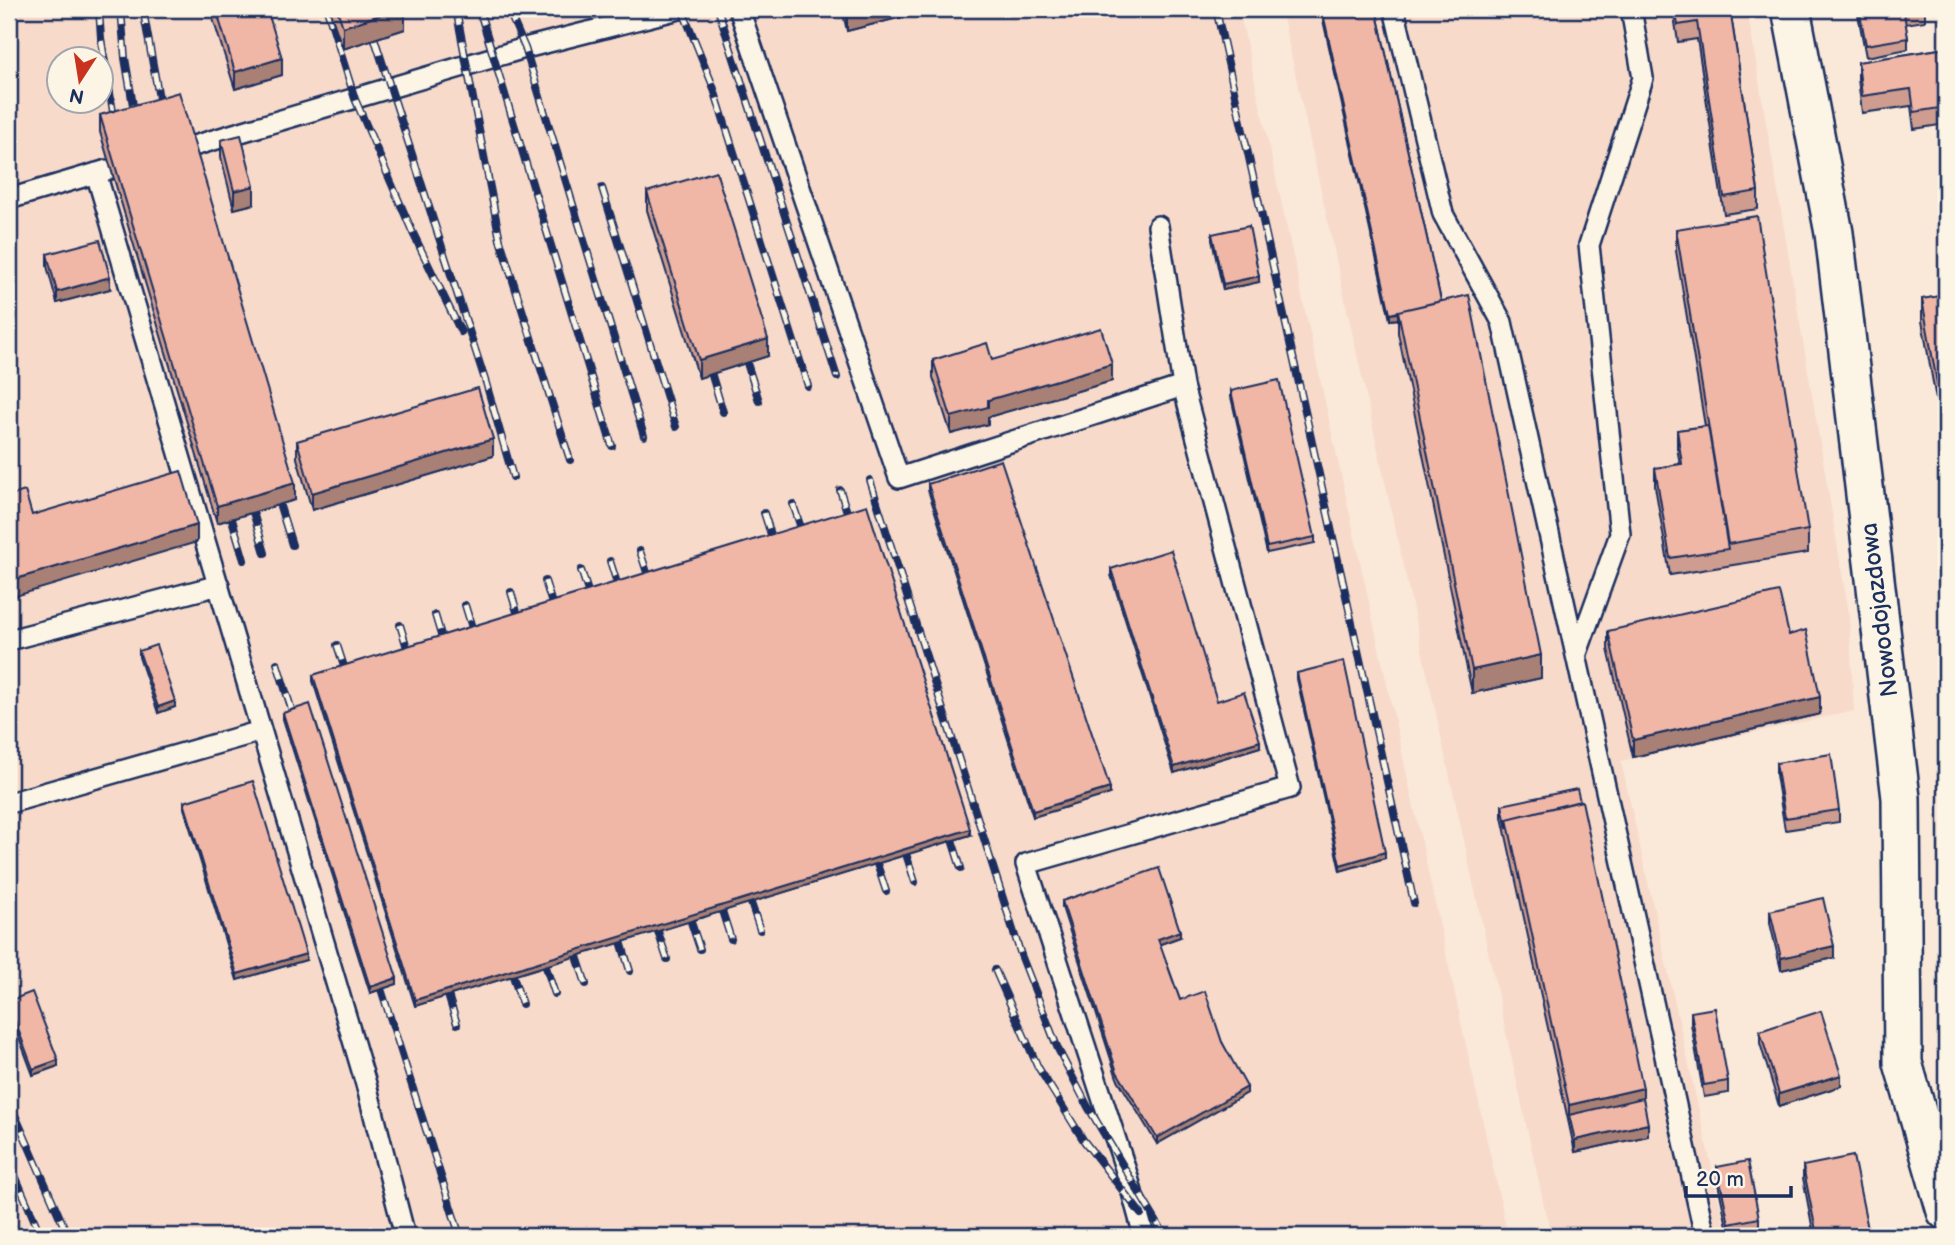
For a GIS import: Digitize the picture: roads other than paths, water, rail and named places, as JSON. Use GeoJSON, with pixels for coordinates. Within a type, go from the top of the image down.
{"type":"FeatureCollection","features":[{"type":"Feature","properties":{"kind":"street","name":"Nowodojazdowa"},"geometry":{"type":"LineString","coordinates":[[1791,9],[1834,233],[1901,798],[1903,1063],[1946,1210]]}},
{"type":"Feature","properties":{"kind":"lane"},"geometry":{"type":"LineString","coordinates":[[190,146],[525,48],[679,9]]}},
{"type":"Feature","properties":{"kind":"lane"},"geometry":{"type":"LineString","coordinates":[[739,9],[899,478],[1183,386]]}},
{"type":"Feature","properties":{"kind":"lane"},"geometry":{"type":"LineString","coordinates":[[1394,9],[1443,214],[1502,322],[1704,1236]]}},
{"type":"Feature","properties":{"kind":"lane"},"geometry":{"type":"LineString","coordinates":[[1577,654],[1620,534],[1589,245],[1643,78],[1631,9]]}},
{"type":"Feature","properties":{"kind":"lane"},"geometry":{"type":"LineString","coordinates":[[9,199],[104,171],[242,672],[366,1084],[404,1236]]}},
{"type":"Feature","properties":{"kind":"lane"},"geometry":{"type":"LineString","coordinates":[[1144,1236],[1127,1174],[1026,864],[1290,789],[1183,386],[1158,226]]}},
{"type":"Feature","properties":{"kind":"lane"},"geometry":{"type":"LineString","coordinates":[[9,640],[219,585]]}},
{"type":"Feature","properties":{"kind":"lane"},"geometry":{"type":"LineString","coordinates":[[9,803],[261,731]]}},
{"type":"Feature","properties":{"kind":"railway"},"geometry":{"type":"LineString","coordinates":[[99,9],[116,130]]}},
{"type":"Feature","properties":{"kind":"railway"},"geometry":{"type":"LineString","coordinates":[[121,9],[125,58],[136,123]]}},
{"type":"Feature","properties":{"kind":"railway"},"geometry":{"type":"LineString","coordinates":[[143,9],[162,115]]}},
{"type":"Feature","properties":{"kind":"railway"},"geometry":{"type":"LineString","coordinates":[[327,9],[355,99],[412,231],[461,332]]}},
{"type":"Feature","properties":{"kind":"railway"},"geometry":{"type":"LineString","coordinates":[[365,9],[486,383],[513,477]]}},
{"type":"Feature","properties":{"kind":"railway"},"geometry":{"type":"LineString","coordinates":[[456,9],[500,240],[570,460]]}},
{"type":"Feature","properties":{"kind":"railway"},"geometry":{"type":"LineString","coordinates":[[479,9],[612,446]]}},
{"type":"Feature","properties":{"kind":"railway"},"geometry":{"type":"LineString","coordinates":[[508,9],[525,48],[644,436]]}},
{"type":"Feature","properties":{"kind":"railway"},"geometry":{"type":"LineString","coordinates":[[682,9],[713,86],[808,386]]}},
{"type":"Feature","properties":{"kind":"railway"},"geometry":{"type":"LineString","coordinates":[[718,9],[837,377]]}},
{"type":"Feature","properties":{"kind":"railway"},"geometry":{"type":"LineString","coordinates":[[1216,9],[1414,903]]}},
{"type":"Feature","properties":{"kind":"railway"},"geometry":{"type":"LineString","coordinates":[[602,188],[676,427]]}},
{"type":"Feature","properties":{"kind":"railway"},"geometry":{"type":"LineString","coordinates":[[741,344],[759,401]]}},
{"type":"Feature","properties":{"kind":"railway"},"geometry":{"type":"LineString","coordinates":[[706,356],[723,412]]}},
{"type":"Feature","properties":{"kind":"railway"},"geometry":{"type":"LineString","coordinates":[[870,480],[1021,955],[1058,1049],[1088,1107],[1165,1236]]}},
{"type":"Feature","properties":{"kind":"railway"},"geometry":{"type":"LineString","coordinates":[[274,487],[292,545]]}},
{"type":"Feature","properties":{"kind":"railway"},"geometry":{"type":"LineString","coordinates":[[840,490],[853,531]]}},
{"type":"Feature","properties":{"kind":"railway"},"geometry":{"type":"LineString","coordinates":[[248,495],[265,553]]}},
{"type":"Feature","properties":{"kind":"railway"},"geometry":{"type":"LineString","coordinates":[[226,499],[244,560]]}},
{"type":"Feature","properties":{"kind":"railway"},"geometry":{"type":"LineString","coordinates":[[793,504],[807,546]]}},
{"type":"Feature","properties":{"kind":"railway"},"geometry":{"type":"LineString","coordinates":[[764,513],[777,553]]}},
{"type":"Feature","properties":{"kind":"railway"},"geometry":{"type":"LineString","coordinates":[[640,551],[653,591]]}},
{"type":"Feature","properties":{"kind":"railway"},"geometry":{"type":"LineString","coordinates":[[610,561],[622,599]]}},
{"type":"Feature","properties":{"kind":"railway"},"geometry":{"type":"LineString","coordinates":[[581,570],[594,610]]}},
{"type":"Feature","properties":{"kind":"railway"},"geometry":{"type":"LineString","coordinates":[[545,581],[557,620]]}},
{"type":"Feature","properties":{"kind":"railway"},"geometry":{"type":"LineString","coordinates":[[511,592],[523,632]]}},
{"type":"Feature","properties":{"kind":"railway"},"geometry":{"type":"LineString","coordinates":[[465,605],[477,644]]}},
{"type":"Feature","properties":{"kind":"railway"},"geometry":{"type":"LineString","coordinates":[[435,615],[447,655]]}},
{"type":"Feature","properties":{"kind":"railway"},"geometry":{"type":"LineString","coordinates":[[400,625],[412,664]]}},
{"type":"Feature","properties":{"kind":"railway"},"geometry":{"type":"LineString","coordinates":[[337,645],[350,685]]}},
{"type":"Feature","properties":{"kind":"railway"},"geometry":{"type":"LineString","coordinates":[[277,663],[298,730]]}},
{"type":"Feature","properties":{"kind":"railway"},"geometry":{"type":"LineString","coordinates":[[946,821],[961,868]]}},
{"type":"Feature","properties":{"kind":"railway"},"geometry":{"type":"LineString","coordinates":[[900,835],[915,882]]}},
{"type":"Feature","properties":{"kind":"railway"},"geometry":{"type":"LineString","coordinates":[[871,846],[886,891]]}},
{"type":"Feature","properties":{"kind":"railway"},"geometry":{"type":"LineString","coordinates":[[745,885],[760,930]]}},
{"type":"Feature","properties":{"kind":"railway"},"geometry":{"type":"LineString","coordinates":[[716,892],[731,939]]}},
{"type":"Feature","properties":{"kind":"railway"},"geometry":{"type":"LineString","coordinates":[[685,904],[700,949]]}},
{"type":"Feature","properties":{"kind":"railway"},"geometry":{"type":"LineString","coordinates":[[652,913],[667,959]]}},
{"type":"Feature","properties":{"kind":"railway"},"geometry":{"type":"LineString","coordinates":[[616,925],[630,971]]}},
{"type":"Feature","properties":{"kind":"railway"},"geometry":{"type":"LineString","coordinates":[[571,938],[586,984]]}},
{"type":"Feature","properties":{"kind":"railway"},"geometry":{"type":"LineString","coordinates":[[540,949],[555,994]]}},
{"type":"Feature","properties":{"kind":"railway"},"geometry":{"type":"LineString","coordinates":[[507,957],[522,1004]]}},
{"type":"Feature","properties":{"kind":"railway"},"geometry":{"type":"LineString","coordinates":[[375,970],[460,1236]]}},
{"type":"Feature","properties":{"kind":"railway"},"geometry":{"type":"LineString","coordinates":[[995,970],[1038,1067],[1084,1141],[1141,1214]]}},
{"type":"Feature","properties":{"kind":"railway"},"geometry":{"type":"LineString","coordinates":[[443,979],[457,1024]]}},
{"type":"Feature","properties":{"kind":"railway"},"geometry":{"type":"LineString","coordinates":[[9,1101],[68,1236]]}},
{"type":"Feature","properties":{"kind":"railway"},"geometry":{"type":"LineString","coordinates":[[9,1161],[41,1236]]}},
{"type":"Feature","properties":{"kind":"railway"},"geometry":{"type":"LineString","coordinates":[[9,1219],[15,1233]]}}]}
